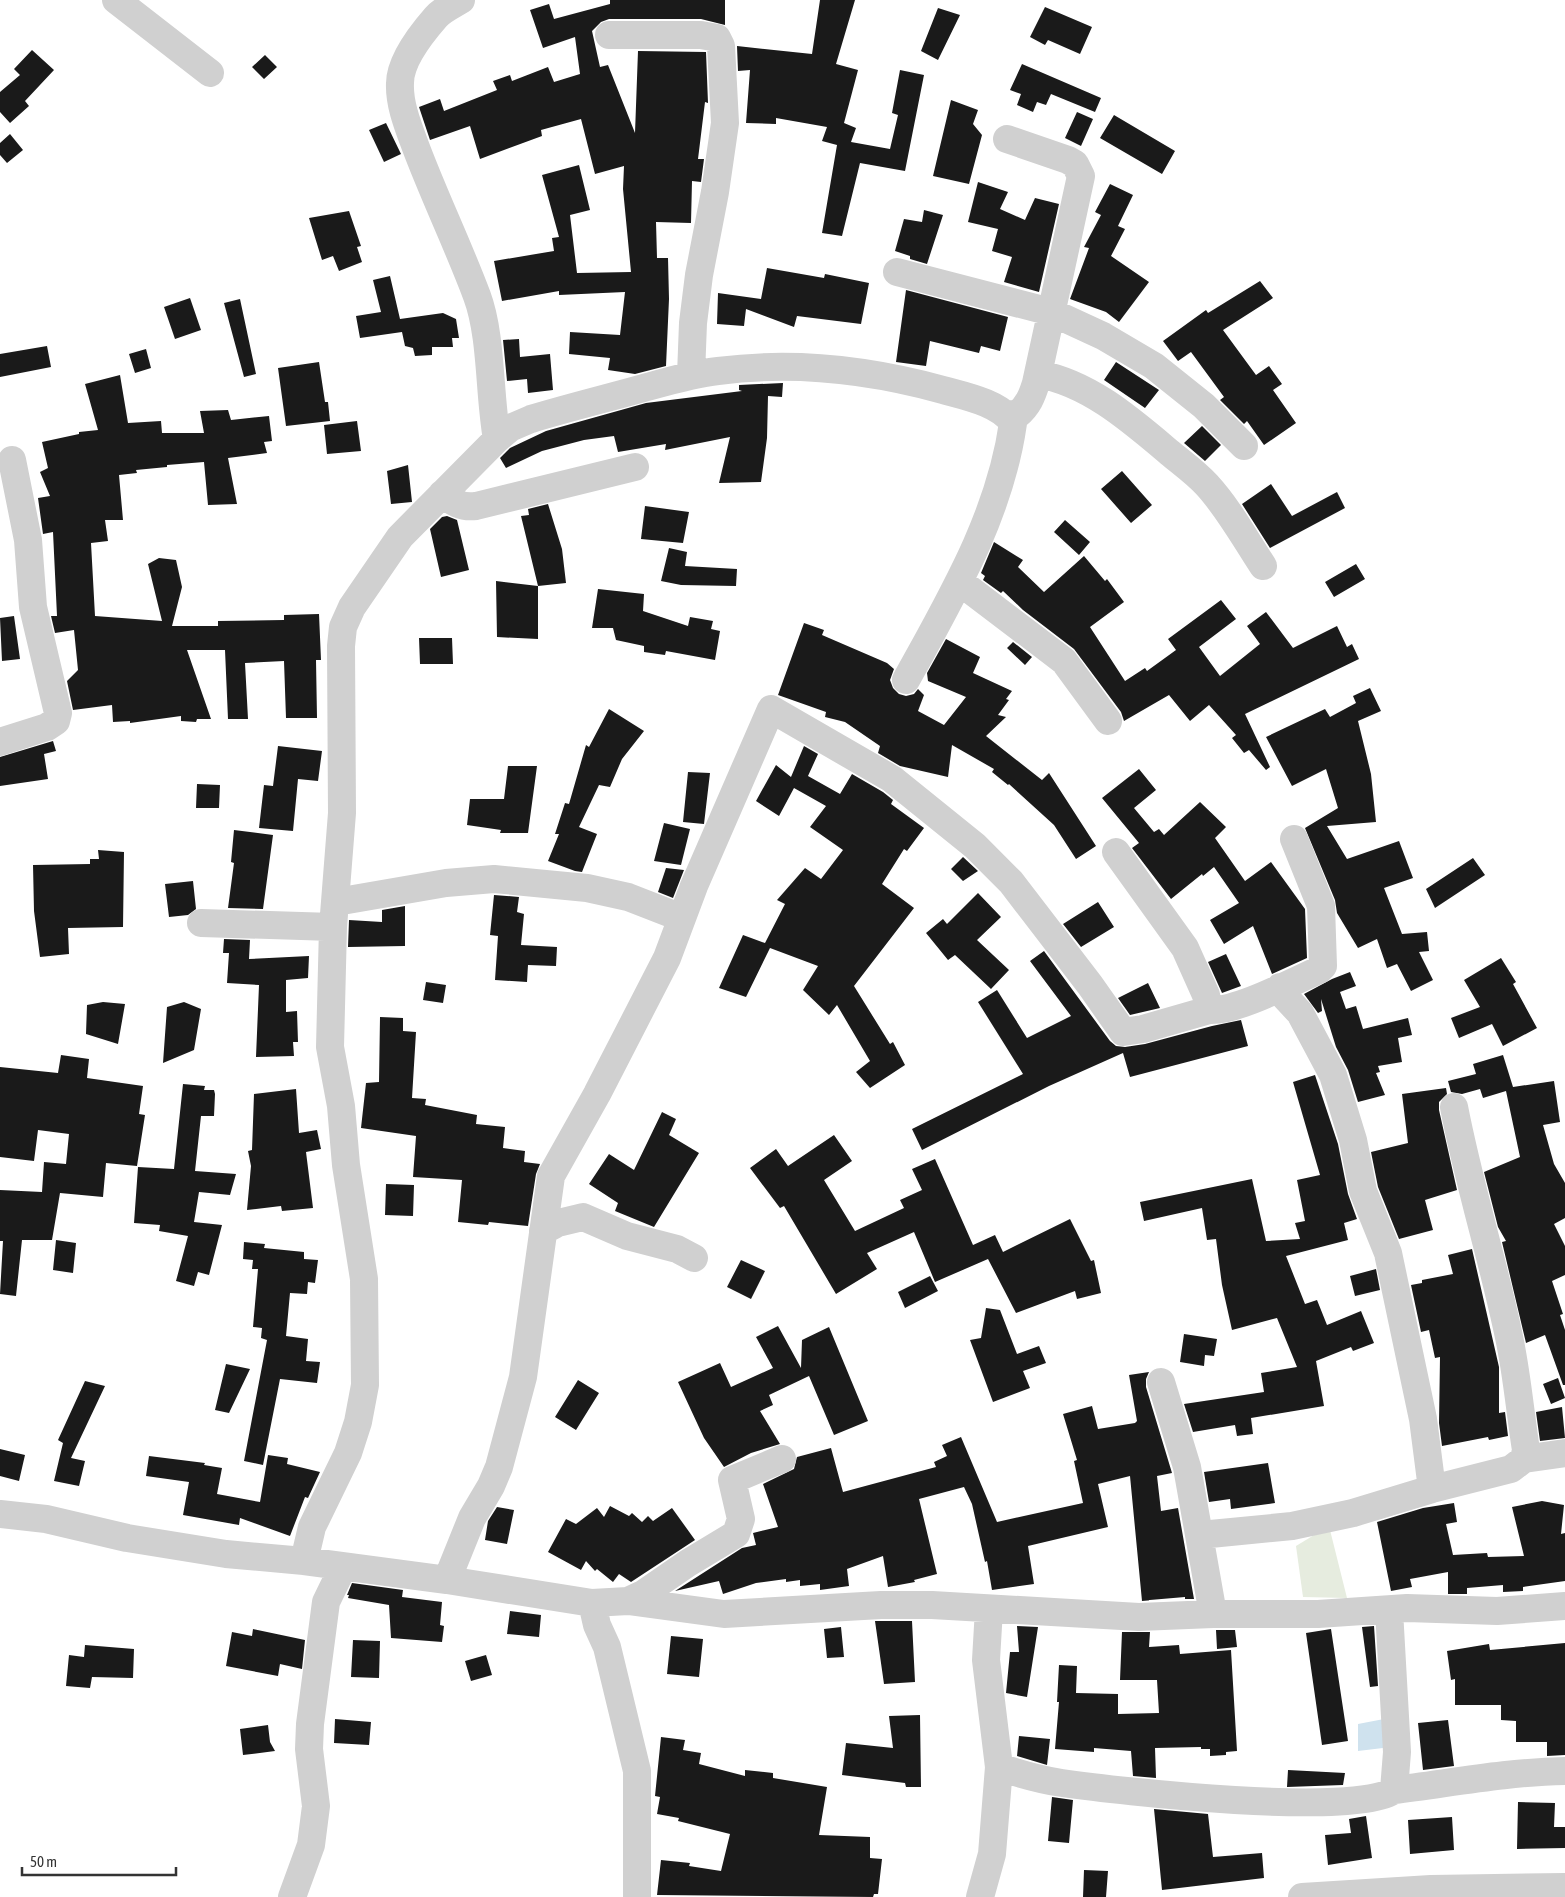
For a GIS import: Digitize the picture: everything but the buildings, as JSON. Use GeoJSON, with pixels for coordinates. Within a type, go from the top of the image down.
{"type":"FeatureCollection","features":[{"type":"Feature","properties":{"kind":"street"},"geometry":{"type":"LineString","coordinates":[[116,0],[210,73]]}},
{"type":"Feature","properties":{"kind":"street"},"geometry":{"type":"LineString","coordinates":[[461,0],[437,16],[405,64],[400,82],[405,118],[426,176],[480,305],[497,439]]}},
{"type":"Feature","properties":{"kind":"street"},"geometry":{"type":"LineString","coordinates":[[609,35],[701,35],[717,38],[721,46],[725,123],[716,192],[699,275],[693,323],[692,375]]}},
{"type":"Feature","properties":{"kind":"street"},"geometry":{"type":"LineString","coordinates":[[304,1561],[312,1527],[348,1453],[358,1422],[365,1385],[364,1279],[346,1165],[341,1106],[330,1047],[334,914],[342,813],[341,646],[344,627],[352,607],[400,537],[497,439],[510,428],[531,419],[692,375],[744,368],[776,367],[842,370],[920,384],[979,401],[1007,414],[1016,415],[1030,401],[1038,374],[1080,171],[1075,164],[1068,160],[1007,139]]}},
{"type":"Feature","properties":{"kind":"street"},"geometry":{"type":"LineString","coordinates":[[897,272],[1051,312],[1103,336],[1154,366],[1204,406],[1244,446]]}},
{"type":"Feature","properties":{"kind":"street"},"geometry":{"type":"LineString","coordinates":[[1038,374],[1066,380],[1085,390],[1133,422],[1171,454],[1206,484],[1218,498],[1263,566]]}},
{"type":"Feature","properties":{"kind":"street"},"geometry":{"type":"LineString","coordinates":[[906,680],[960,582],[1000,488],[1013,423],[1007,414]]}},
{"type":"Feature","properties":{"kind":"street"},"geometry":{"type":"LineString","coordinates":[[0,742],[48,727],[56,721],[58,713],[33,608],[28,540],[12,460]]}},
{"type":"Feature","properties":{"kind":"street"},"geometry":{"type":"LineString","coordinates":[[442,494],[457,505],[466,507],[476,506],[635,467]]}},
{"type":"Feature","properties":{"kind":"street"},"geometry":{"type":"LineString","coordinates":[[960,582],[1064,662],[1108,721]]}},
{"type":"Feature","properties":{"kind":"street"},"geometry":{"type":"LineString","coordinates":[[446,1580],[472,1518],[491,1486],[499,1467],[528,1351],[551,1176],[597,1094],[667,958],[751,750],[771,709],[892,779],[975,846],[1011,882],[1090,985],[1123,1032],[1143,1029],[1209,1010],[1229,1007],[1319,970],[1323,966],[1321,906],[1294,839]]}},
{"type":"Feature","properties":{"kind":"street"},"geometry":{"type":"LineString","coordinates":[[1116,852],[1186,948],[1206,995],[1209,1010]]}},
{"type":"Feature","properties":{"kind":"street"},"geometry":{"type":"LineString","coordinates":[[201,924],[334,914],[446,883],[494,879],[587,888],[628,897],[682,918]]}},
{"type":"Feature","properties":{"kind":"street"},"geometry":{"type":"LineString","coordinates":[[1280,987],[1286,998],[1300,1013],[1333,1075],[1353,1140],[1363,1191],[1388,1253],[1423,1420],[1432,1489]]}},
{"type":"Feature","properties":{"kind":"street"},"geometry":{"type":"LineString","coordinates":[[1454,1107],[1467,1173],[1510,1338],[1526,1450],[1524,1459]]}},
{"type":"Feature","properties":{"kind":"street"},"geometry":{"type":"LineString","coordinates":[[543,1231],[558,1223],[584,1218],[636,1239],[677,1249],[694,1258]]}},
{"type":"Feature","properties":{"kind":"street"},"geometry":{"type":"LineString","coordinates":[[1161,1382],[1187,1467],[1213,1614]]}},
{"type":"Feature","properties":{"kind":"street"},"geometry":{"type":"LineString","coordinates":[[1200,1536],[1292,1526],[1359,1512],[1432,1489],[1511,1469],[1524,1459],[1565,1453]]}},
{"type":"Feature","properties":{"kind":"street"},"geometry":{"type":"LineString","coordinates":[[628,1602],[644,1594],[688,1563],[736,1534],[741,1519],[732,1480],[782,1459]]}},
{"type":"Feature","properties":{"kind":"street"},"geometry":{"type":"LineString","coordinates":[[0,1514],[46,1519],[126,1538],[199,1550],[304,1561],[446,1580],[592,1603],[628,1602],[724,1614],[882,1605],[1115,1616],[1318,1614],[1432,1608],[1497,1612],[1565,1606]]}},
{"type":"Feature","properties":{"kind":"street"},"geometry":{"type":"LineString","coordinates":[[292,1897],[311,1845],[316,1806],[314,1772],[309,1749],[310,1724],[326,1602],[342,1567]]}},
{"type":"Feature","properties":{"kind":"street"},"geometry":{"type":"LineString","coordinates":[[592,1603],[597,1625],[607,1647],[637,1771],[638,1897]]}},
{"type":"Feature","properties":{"kind":"street"},"geometry":{"type":"LineString","coordinates":[[980,1897],[992,1854],[999,1767],[986,1660],[989,1609]]}},
{"type":"Feature","properties":{"kind":"street"},"geometry":{"type":"LineString","coordinates":[[1389,1610],[1397,1752],[1394,1790]]}},
{"type":"Feature","properties":{"kind":"street"},"geometry":{"type":"LineString","coordinates":[[999,1767],[1032,1778],[1061,1783],[1205,1798],[1354,1800],[1387,1795],[1394,1790],[1458,1783],[1490,1776],[1565,1771]]}},
{"type":"Feature","properties":{"kind":"street"},"geometry":{"type":"LineString","coordinates":[[1302,1897],[1431,1889],[1565,1887]]}},
{"type":"Feature","properties":{"kind":"shaded area"},"geometry":{"type":"Polygon","coordinates":[[[1329,1526],[1347,1598],[1303,1597],[1296,1546],[1329,1526]]]}},
{"type":"Feature","properties":{"kind":"water"},"geometry":{"type":"Polygon","coordinates":[[[1384,1719],[1383,1748],[1358,1751],[1358,1724],[1384,1719]]]}}]}
